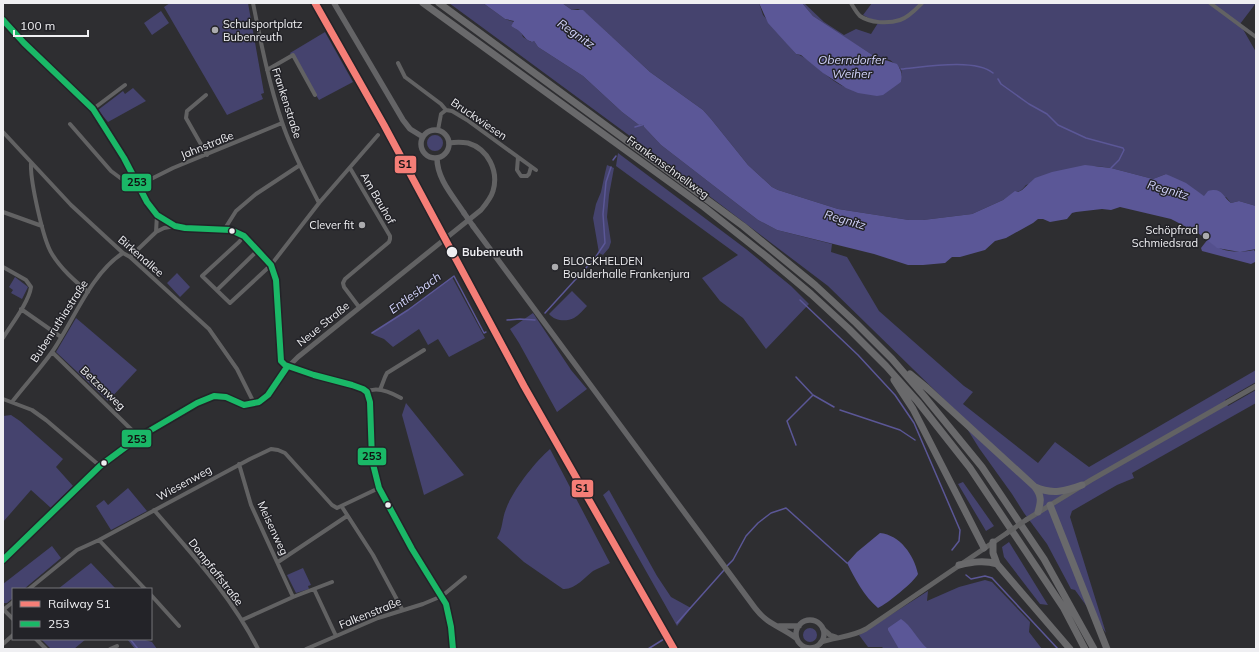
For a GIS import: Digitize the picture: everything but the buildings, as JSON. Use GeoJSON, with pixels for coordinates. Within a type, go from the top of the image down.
{"type":"FeatureCollection","features":[{"type":"Feature","properties":{"kind":"highway","name":"Frankenschnellweg"},"geometry":{"type":"LineString","coordinates":[[423,3],[717,217],[811,294],[886,366]]}},
{"type":"Feature","properties":{"kind":"highway","name":"Frankenschnellweg"},"geometry":{"type":"LineString","coordinates":[[439,3],[743,226],[815,285],[892,359]]}},
{"type":"Feature","properties":{"kind":"highway"},"geometry":{"type":"LineString","coordinates":[[892,359],[927,388],[1035,487],[1039,492],[1041,500],[1038,512]]}},
{"type":"Feature","properties":{"kind":"highway"},"geometry":{"type":"LineString","coordinates":[[892,359],[982,468],[1044,559],[1094,649]]}},
{"type":"Feature","properties":{"kind":"highway"},"geometry":{"type":"LineString","coordinates":[[886,366],[913,409],[984,548]]}},
{"type":"Feature","properties":{"kind":"highway"},"geometry":{"type":"LineString","coordinates":[[886,366],[923,408],[970,468],[1063,607],[1085,649]]}},
{"type":"Feature","properties":{"kind":"highway"},"geometry":{"type":"LineString","coordinates":[[1035,487],[1047,492],[1054,492],[1082,485]]}},
{"type":"Feature","properties":{"kind":"highway"},"geometry":{"type":"LineString","coordinates":[[1050,505],[1107,649]]}},
{"type":"Feature","properties":{"kind":"highway"},"geometry":{"type":"LineString","coordinates":[[993,542],[993,553],[997,564],[1070,649]]}},
{"type":"Feature","properties":{"kind":"highway"},"geometry":{"type":"LineString","coordinates":[[959,565],[979,561],[997,564]]}},
{"type":"Feature","properties":{"kind":"main road"},"geometry":{"type":"LineString","coordinates":[[334,3],[403,120],[410,129],[423,137]]}},
{"type":"Feature","properties":{"kind":"main road"},"geometry":{"type":"LineString","coordinates":[[438,130],[445,134],[449,142],[447,151],[437,158],[428,156],[424,153],[421,144],[423,137],[428,131],[438,130]]}},
{"type":"Feature","properties":{"kind":"main road"},"geometry":{"type":"LineString","coordinates":[[437,158],[438,170],[445,185],[473,226],[762,618],[796,638],[801,647],[814,648],[823,638],[823,629],[818,623],[810,620],[799,626],[796,638]]}},
{"type":"Feature","properties":{"kind":"main road"},"geometry":{"type":"LineString","coordinates":[[776,626],[799,626]]}},
{"type":"Feature","properties":{"kind":"street","name":"Frankenstraße"},"geometry":{"type":"LineString","coordinates":[[253,3],[267,70],[282,123],[319,204]]}},
{"type":"Feature","properties":{"kind":"street"},"geometry":{"type":"LineString","coordinates":[[851,3],[855,11],[864,18],[879,22],[888,22],[900,20],[922,3]]}},
{"type":"Feature","properties":{"kind":"street"},"geometry":{"type":"LineString","coordinates":[[1210,3],[1256,37]]}},
{"type":"Feature","properties":{"kind":"street"},"geometry":{"type":"LineString","coordinates":[[3,20],[24,43],[93,109],[110,133],[147,202],[157,215],[175,226],[237,232],[244,236],[272,265],[276,280],[282,361],[287,367],[352,385],[367,392],[371,409],[372,460],[379,488],[412,549],[446,604],[449,613],[454,649]]}},
{"type":"Feature","properties":{"kind":"street"},"geometry":{"type":"LineString","coordinates":[[267,70],[293,55],[315,95]]}},
{"type":"Feature","properties":{"kind":"street","name":"Bruckwiesen"},"geometry":{"type":"LineString","coordinates":[[398,63],[405,77],[441,104],[446,110],[452,110],[536,170]]}},
{"type":"Feature","properties":{"kind":"street"},"geometry":{"type":"LineString","coordinates":[[93,109],[125,85]]}},
{"type":"Feature","properties":{"kind":"street"},"geometry":{"type":"LineString","coordinates":[[206,95],[187,111],[186,118],[207,155]]}},
{"type":"Feature","properties":{"kind":"street"},"geometry":{"type":"LineString","coordinates":[[438,130],[441,114],[446,110]]}},
{"type":"Feature","properties":{"kind":"street","name":"Jahnstraße"},"geometry":{"type":"LineString","coordinates":[[139,185],[173,168],[282,123]]}},
{"type":"Feature","properties":{"kind":"street"},"geometry":{"type":"LineString","coordinates":[[70,124],[111,171],[131,186],[139,185]]}},
{"type":"Feature","properties":{"kind":"street","name":"Birkenallee"},"geometry":{"type":"LineString","coordinates":[[3,132],[71,205],[209,329],[237,369],[254,404]]}},
{"type":"Feature","properties":{"kind":"street"},"geometry":{"type":"LineString","coordinates":[[244,236],[240,242],[202,276],[230,303],[272,265],[319,204],[378,135]]}},
{"type":"Feature","properties":{"kind":"street","name":"Neue Straße"},"geometry":{"type":"LineString","coordinates":[[254,404],[268,395],[287,367],[359,307],[481,210],[490,198],[495,181],[494,170],[491,162],[484,153],[469,144],[449,142]]}},
{"type":"Feature","properties":{"kind":"street"},"geometry":{"type":"LineString","coordinates":[[518,157],[517,170],[522,176],[524,177],[530,174],[531,167]]}},
{"type":"Feature","properties":{"kind":"street"},"geometry":{"type":"LineString","coordinates":[[31,162],[31,173],[42,226],[52,255],[70,276],[88,292]]}},
{"type":"Feature","properties":{"kind":"street"},"geometry":{"type":"LineString","coordinates":[[224,230],[236,211],[256,194],[300,165]]}},
{"type":"Feature","properties":{"kind":"street","name":"Am Bauhof"},"geometry":{"type":"LineString","coordinates":[[350,168],[390,236],[389,242],[345,279],[343,284],[344,287],[359,307]]}},
{"type":"Feature","properties":{"kind":"street"},"geometry":{"type":"LineString","coordinates":[[3,212],[42,226]]}},
{"type":"Feature","properties":{"kind":"street"},"geometry":{"type":"LineString","coordinates":[[156,232],[157,215]]}},
{"type":"Feature","properties":{"kind":"street"},"geometry":{"type":"LineString","coordinates":[[130,257],[156,232],[164,228],[175,226]]}},
{"type":"Feature","properties":{"kind":"street"},"geometry":{"type":"LineString","coordinates":[[217,290],[258,250]]}},
{"type":"Feature","properties":{"kind":"street","name":"Bubenruthiastraße"},"geometry":{"type":"LineString","coordinates":[[12,402],[52,352],[100,275],[116,258],[123,253]]}},
{"type":"Feature","properties":{"kind":"street"},"geometry":{"type":"LineString","coordinates":[[3,266],[26,280],[31,286],[30,292],[21,309],[3,338]]}},
{"type":"Feature","properties":{"kind":"street"},"geometry":{"type":"LineString","coordinates":[[21,309],[61,336]]}},
{"type":"Feature","properties":{"kind":"street"},"geometry":{"type":"LineString","coordinates":[[380,390],[387,373],[424,350]]}},
{"type":"Feature","properties":{"kind":"street","name":"Betzenweg"},"geometry":{"type":"LineString","coordinates":[[52,352],[139,437]]}},
{"type":"Feature","properties":{"kind":"street"},"geometry":{"type":"LineString","coordinates":[[821,642],[850,636],[866,629],[1038,512],[1082,485],[1256,386]]}},
{"type":"Feature","properties":{"kind":"street"},"geometry":{"type":"LineString","coordinates":[[367,392],[370,390],[380,390],[394,394],[401,398]]}},
{"type":"Feature","properties":{"kind":"street"},"geometry":{"type":"LineString","coordinates":[[3,560],[100,466],[139,437],[197,403],[214,396],[226,397],[244,405],[254,404]]}},
{"type":"Feature","properties":{"kind":"street"},"geometry":{"type":"LineString","coordinates":[[3,399],[32,410],[100,466]]}},
{"type":"Feature","properties":{"kind":"street","name":"Wiesenweg"},"geometry":{"type":"LineString","coordinates":[[30,588],[77,550],[99,540],[239,464],[271,449],[285,453],[332,505],[337,508],[342,507]]}},
{"type":"Feature","properties":{"kind":"street","name":"Meisenweg"},"geometry":{"type":"LineString","coordinates":[[239,464],[252,504],[266,539],[293,597]]}},
{"type":"Feature","properties":{"kind":"street"},"geometry":{"type":"LineString","coordinates":[[379,488],[342,507],[373,555],[402,610]]}},
{"type":"Feature","properties":{"kind":"street","name":"Dompfaffstraße"},"geometry":{"type":"LineString","coordinates":[[154,510],[207,571],[242,620],[258,649]]}},
{"type":"Feature","properties":{"kind":"street"},"geometry":{"type":"LineString","coordinates":[[278,562],[347,516]]}},
{"type":"Feature","properties":{"kind":"street"},"geometry":{"type":"LineString","coordinates":[[99,540],[144,588]]}},
{"type":"Feature","properties":{"kind":"street","name":"Falkenstraße"},"geometry":{"type":"LineString","coordinates":[[306,649],[378,618],[423,604],[442,596],[465,578]]}},
{"type":"Feature","properties":{"kind":"street"},"geometry":{"type":"LineString","coordinates":[[242,620],[293,597],[332,582]]}},
{"type":"Feature","properties":{"kind":"street"},"geometry":{"type":"LineString","coordinates":[[314,589],[336,636]]}},
{"type":"Feature","properties":{"kind":"street"},"geometry":{"type":"LineString","coordinates":[[152,596],[179,626]]}},
{"type":"Feature","properties":{"kind":"street"},"geometry":{"type":"LineString","coordinates":[[12,603],[3,609],[12,618]]}},
{"type":"Feature","properties":{"kind":"street"},"geometry":{"type":"LineString","coordinates":[[823,629],[830,635],[837,638]]}},
{"type":"Feature","properties":{"kind":"street"},"geometry":{"type":"LineString","coordinates":[[3,644],[12,636]]}},
{"type":"Feature","properties":{"kind":"street"},"geometry":{"type":"LineString","coordinates":[[37,640],[46,649]]}},
{"type":"Feature","properties":{"kind":"street"},"geometry":{"type":"LineString","coordinates":[[110,649],[117,646]]}},
{"type":"Feature","properties":{"kind":"shaded area"},"geometry":{"type":"Polygon","coordinates":[[[170,3],[248,3],[264,93],[261,94],[263,99],[227,115],[164,7],[170,3]]]}},
{"type":"Feature","properties":{"kind":"shaded area"},"geometry":{"type":"Polygon","coordinates":[[[449,3],[483,3],[505,19],[514,22],[511,26],[521,32],[523,37],[531,42],[534,41],[538,47],[583,76],[622,112],[639,125],[644,124],[644,127],[661,145],[758,220],[777,230],[832,244],[831,252],[847,257],[879,311],[964,386],[973,392],[963,404],[1038,463],[1055,442],[1089,467],[1256,370],[1256,382],[1225,400],[1228,406],[1256,390],[1256,403],[1132,473],[1134,478],[1117,485],[1072,511],[1070,517],[1106,633],[1075,590],[1071,589],[1047,544],[979,448],[956,411],[828,286],[634,139],[449,3]]]}},
{"type":"Feature","properties":{"kind":"shaded area"},"geometry":{"type":"Polygon","coordinates":[[[562,3],[759,3],[763,15],[796,54],[808,60],[838,84],[845,87],[863,87],[901,82],[901,69],[890,60],[874,56],[813,16],[802,3],[804,3],[824,22],[844,35],[856,29],[871,34],[878,23],[863,15],[872,3],[1256,3],[1240,24],[1256,52],[1256,206],[1239,201],[1231,203],[1226,197],[1205,197],[1166,174],[1153,179],[1111,168],[1096,166],[1026,185],[1021,190],[1003,200],[972,214],[923,220],[909,220],[838,209],[772,187],[748,165],[703,110],[650,72],[586,13],[578,9],[572,10],[562,3]]]}},
{"type":"Feature","properties":{"kind":"shaded area"},"geometry":{"type":"Polygon","coordinates":[[[161,11],[169,23],[152,35],[144,23],[161,11]]]}},
{"type":"Feature","properties":{"kind":"shaded area"},"geometry":{"type":"Polygon","coordinates":[[[325,32],[353,82],[319,100],[290,53],[325,32]]]}},
{"type":"Feature","properties":{"kind":"shaded area"},"geometry":{"type":"Polygon","coordinates":[[[133,88],[146,101],[108,122],[98,110],[123,91],[125,94],[133,88]]]}},
{"type":"Feature","properties":{"kind":"shaded area"},"geometry":{"type":"Polygon","coordinates":[[[435,135],[442,140],[443,143],[438,150],[435,151],[428,146],[427,143],[432,136],[435,135]]]}},
{"type":"Feature","properties":{"kind":"shaded area"},"geometry":{"type":"Polygon","coordinates":[[[618,153],[746,249],[791,286],[809,304],[766,349],[743,318],[720,301],[702,278],[738,255],[616,166],[618,153]]]}},
{"type":"Feature","properties":{"kind":"shaded area"},"geometry":{"type":"Polygon","coordinates":[[[607,165],[614,168],[607,217],[611,242],[609,248],[603,255],[599,253],[593,218],[607,165]]]}},
{"type":"Feature","properties":{"kind":"shaded area"},"geometry":{"type":"Polygon","coordinates":[[[1208,239],[1217,247],[1229,251],[1242,252],[1254,250],[1256,253],[1255,262],[1251,264],[1202,251],[1201,248],[1208,239]]]}},
{"type":"Feature","properties":{"kind":"shaded area"},"geometry":{"type":"Polygon","coordinates":[[[177,273],[190,287],[180,297],[167,283],[177,273]]]}},
{"type":"Feature","properties":{"kind":"shaded area"},"geometry":{"type":"Polygon","coordinates":[[[15,277],[28,287],[22,299],[11,293],[13,290],[9,287],[15,277]]]}},
{"type":"Feature","properties":{"kind":"shaded area"},"geometry":{"type":"Polygon","coordinates":[[[452,277],[485,338],[449,357],[438,339],[428,345],[419,329],[393,347],[384,339],[372,333],[408,310],[452,277]]]}},
{"type":"Feature","properties":{"kind":"shaded area"},"geometry":{"type":"Polygon","coordinates":[[[572,291],[587,306],[578,315],[571,319],[561,320],[551,316],[549,314],[572,291]]]}},
{"type":"Feature","properties":{"kind":"shaded area"},"geometry":{"type":"Polygon","coordinates":[[[533,313],[571,370],[587,389],[557,412],[510,329],[533,313]]]}},
{"type":"Feature","properties":{"kind":"shaded area"},"geometry":{"type":"Polygon","coordinates":[[[76,318],[137,370],[108,401],[56,352],[76,318]]]}},
{"type":"Feature","properties":{"kind":"shaded area"},"geometry":{"type":"Polygon","coordinates":[[[406,403],[464,475],[424,495],[402,415],[406,403]]]}},
{"type":"Feature","properties":{"kind":"shaded area"},"geometry":{"type":"Polygon","coordinates":[[[11,415],[20,421],[63,459],[56,467],[73,486],[51,508],[31,490],[3,522],[3,416],[11,415]]]}},
{"type":"Feature","properties":{"kind":"shaded area"},"geometry":{"type":"Polygon","coordinates":[[[550,449],[610,563],[593,571],[580,583],[567,589],[563,589],[524,562],[497,538],[506,509],[514,493],[531,469],[550,449]]]}},
{"type":"Feature","properties":{"kind":"shaded area"},"geometry":{"type":"Polygon","coordinates":[[[963,482],[994,526],[986,531],[958,484],[963,482]]]}},
{"type":"Feature","properties":{"kind":"shaded area"},"geometry":{"type":"Polygon","coordinates":[[[128,488],[147,511],[111,530],[96,506],[104,500],[108,505],[128,488]]]}},
{"type":"Feature","properties":{"kind":"shaded area"},"geometry":{"type":"Polygon","coordinates":[[[609,490],[657,576],[671,597],[691,608],[677,626],[603,495],[609,490]]]}},
{"type":"Feature","properties":{"kind":"shaded area"},"geometry":{"type":"Polygon","coordinates":[[[1009,542],[1048,605],[1040,604],[1004,557],[1002,547],[1009,542]]]}},
{"type":"Feature","properties":{"kind":"shaded area"},"geometry":{"type":"Polygon","coordinates":[[[52,546],[61,558],[25,588],[12,588],[12,599],[7,603],[3,603],[3,584],[52,546]]]}},
{"type":"Feature","properties":{"kind":"shaded area"},"geometry":{"type":"Polygon","coordinates":[[[91,563],[115,588],[59,588],[91,563]]]}},
{"type":"Feature","properties":{"kind":"shaded area"},"geometry":{"type":"Polygon","coordinates":[[[303,568],[311,585],[308,586],[309,589],[296,593],[287,575],[303,568]]]}},
{"type":"Feature","properties":{"kind":"shaded area"},"geometry":{"type":"Polygon","coordinates":[[[985,580],[992,582],[1030,622],[1029,632],[1042,649],[884,649],[882,647],[868,647],[859,635],[928,591],[927,601],[959,587],[985,580]]]}},
{"type":"Feature","properties":{"kind":"shaded area"},"geometry":{"type":"Polygon","coordinates":[[[807,628],[813,628],[817,632],[817,638],[813,642],[807,642],[803,638],[803,632],[807,628]]]}},
{"type":"Feature","properties":{"kind":"shaded area"},"geometry":{"type":"Polygon","coordinates":[[[42,640],[85,640],[74,649],[51,649],[42,640]]]}},
{"type":"Feature","properties":{"kind":"shaded area"},"geometry":{"type":"Polygon","coordinates":[[[128,640],[145,640],[152,642],[157,649],[135,649],[128,640]]]}},
{"type":"Feature","properties":{"kind":"water","name":"Regnitz"},"geometry":{"type":"Polygon","coordinates":[[[483,3],[562,3],[572,10],[583,10],[650,72],[703,110],[748,165],[772,187],[778,190],[838,209],[909,220],[923,220],[972,214],[1003,200],[1015,191],[1018,192],[1022,190],[1035,178],[1052,172],[1085,165],[1111,168],[1153,179],[1166,174],[1186,183],[1204,196],[1208,191],[1216,190],[1219,191],[1231,203],[1239,201],[1256,206],[1256,249],[1240,252],[1217,248],[1198,233],[1171,219],[1120,207],[1111,210],[1102,209],[1076,212],[1072,213],[1067,219],[1050,222],[1043,219],[1038,219],[1006,238],[995,241],[985,250],[960,257],[952,257],[945,263],[923,265],[908,265],[874,254],[777,230],[758,220],[661,145],[644,127],[644,124],[639,125],[622,112],[583,76],[538,47],[534,41],[532,42],[528,40],[518,30],[511,26],[514,21],[505,19],[483,3]]]}},
{"type":"Feature","properties":{"kind":"water","name":"Oberndorfer Weiher"},"geometry":{"type":"Polygon","coordinates":[[[759,3],[802,3],[813,16],[874,56],[897,64],[900,68],[902,77],[901,82],[883,95],[877,96],[858,93],[846,88],[823,73],[801,55],[796,54],[768,23],[759,3]]]}},
{"type":"Feature","properties":{"kind":"water"},"geometry":{"type":"Polygon","coordinates":[[[880,533],[894,538],[905,547],[913,560],[918,574],[916,578],[900,592],[878,608],[864,593],[847,563],[857,552],[880,533]]]}},
{"type":"Feature","properties":{"kind":"water"},"geometry":{"type":"Polygon","coordinates":[[[901,619],[928,649],[899,649],[888,628],[901,619]]]}},
{"type":"Feature","properties":{"kind":"waterway"},"geometry":{"type":"LineString","coordinates":[[901,69],[935,65],[962,65],[985,68],[993,73]]}},
{"type":"Feature","properties":{"kind":"waterway"},"geometry":{"type":"LineString","coordinates":[[998,79],[1001,84],[1029,104],[1047,114],[1058,125],[1086,138],[1123,148],[1124,150],[1119,160],[1111,168]]}},
{"type":"Feature","properties":{"kind":"waterway"},"geometry":{"type":"LineString","coordinates":[[635,127],[645,124]]}},
{"type":"Feature","properties":{"kind":"waterway"},"geometry":{"type":"LineString","coordinates":[[613,160],[616,156]]}},
{"type":"Feature","properties":{"kind":"waterway","name":"Entlesbach"},"geometry":{"type":"LineString","coordinates":[[545,313],[595,258],[605,243],[603,214],[606,182],[611,167]]}},
{"type":"Feature","properties":{"kind":"waterway","name":"Entlesbach"},"geometry":{"type":"LineString","coordinates":[[372,333],[408,310],[454,276],[484,333],[486,332]]}},
{"type":"Feature","properties":{"kind":"waterway"},"geometry":{"type":"LineString","coordinates":[[800,300],[858,355],[895,395],[914,423],[960,530],[959,541],[952,550]]}},
{"type":"Feature","properties":{"kind":"waterway","name":"Entlesbach"},"geometry":{"type":"LineString","coordinates":[[507,320],[535,320]]}},
{"type":"Feature","properties":{"kind":"waterway"},"geometry":{"type":"LineString","coordinates":[[796,377],[812,394]]}},
{"type":"Feature","properties":{"kind":"waterway"},"geometry":{"type":"LineString","coordinates":[[796,445],[787,421],[813,395],[834,407]]}},
{"type":"Feature","properties":{"kind":"waterway"},"geometry":{"type":"LineString","coordinates":[[840,410],[900,430],[915,440]]}},
{"type":"Feature","properties":{"kind":"waterway"},"geometry":{"type":"LineString","coordinates":[[727,566],[733,560],[746,536],[758,523],[771,513],[786,508],[847,563]]}},
{"type":"Feature","properties":{"kind":"waterway"},"geometry":{"type":"LineString","coordinates":[[677,623],[725,569]]}},
{"type":"Feature","properties":{"kind":"waterway"},"geometry":{"type":"LineString","coordinates":[[966,575],[971,579],[985,576],[992,578],[1058,649]]}},
{"type":"Feature","properties":{"kind":"waterway"},"geometry":{"type":"LineString","coordinates":[[648,649],[664,639]]}},
{"type":"Feature","properties":{"kind":"waterway","name":"Entlesbach"},"geometry":{"type":"LineString","coordinates":[[131,640],[138,649]]}},
{"type":"Feature","properties":{"kind":"rail line","name":"S1"},"geometry":{"type":"LineString","coordinates":[[315,3],[384,125],[524,386],[674,649]]}},
{"type":"Feature","properties":{"kind":"transit line","name":"253"},"geometry":{"type":"LineString","coordinates":[[3,20],[24,43],[93,109],[124,158],[147,202],[157,215],[175,226],[185,228],[231,230],[244,236],[271,265],[276,280],[281,361],[285,365],[314,375],[352,385],[367,392],[370,402],[372,460],[379,488],[412,549],[446,604],[451,627],[453,649]]}},
{"type":"Feature","properties":{"kind":"transit line","name":"253"},"geometry":{"type":"LineString","coordinates":[[3,560],[100,466],[139,437],[197,403],[214,396],[226,397],[244,405],[259,402],[268,395],[287,367]]}},
{"type":"Feature","properties":{"kind":"place","name":"Schulsportplatz Bubenreuth"},"geometry":{"type":"Point","coordinates":[215,30]}},
{"type":"Feature","properties":{"kind":"place","name":"Clever fit"},"geometry":{"type":"Point","coordinates":[362,225]}},
{"type":"Feature","properties":{"kind":"place","name":"Schöpfrad Schmiedsrad"},"geometry":{"type":"Point","coordinates":[1206,236]}},
{"type":"Feature","properties":{"kind":"place","name":"Bubenreuth"},"geometry":{"type":"Point","coordinates":[452,252]}},
{"type":"Feature","properties":{"kind":"place","name":"BLOCKHELDEN Boulderhalle Frankenjura"},"geometry":{"type":"Point","coordinates":[555,267]}}]}
